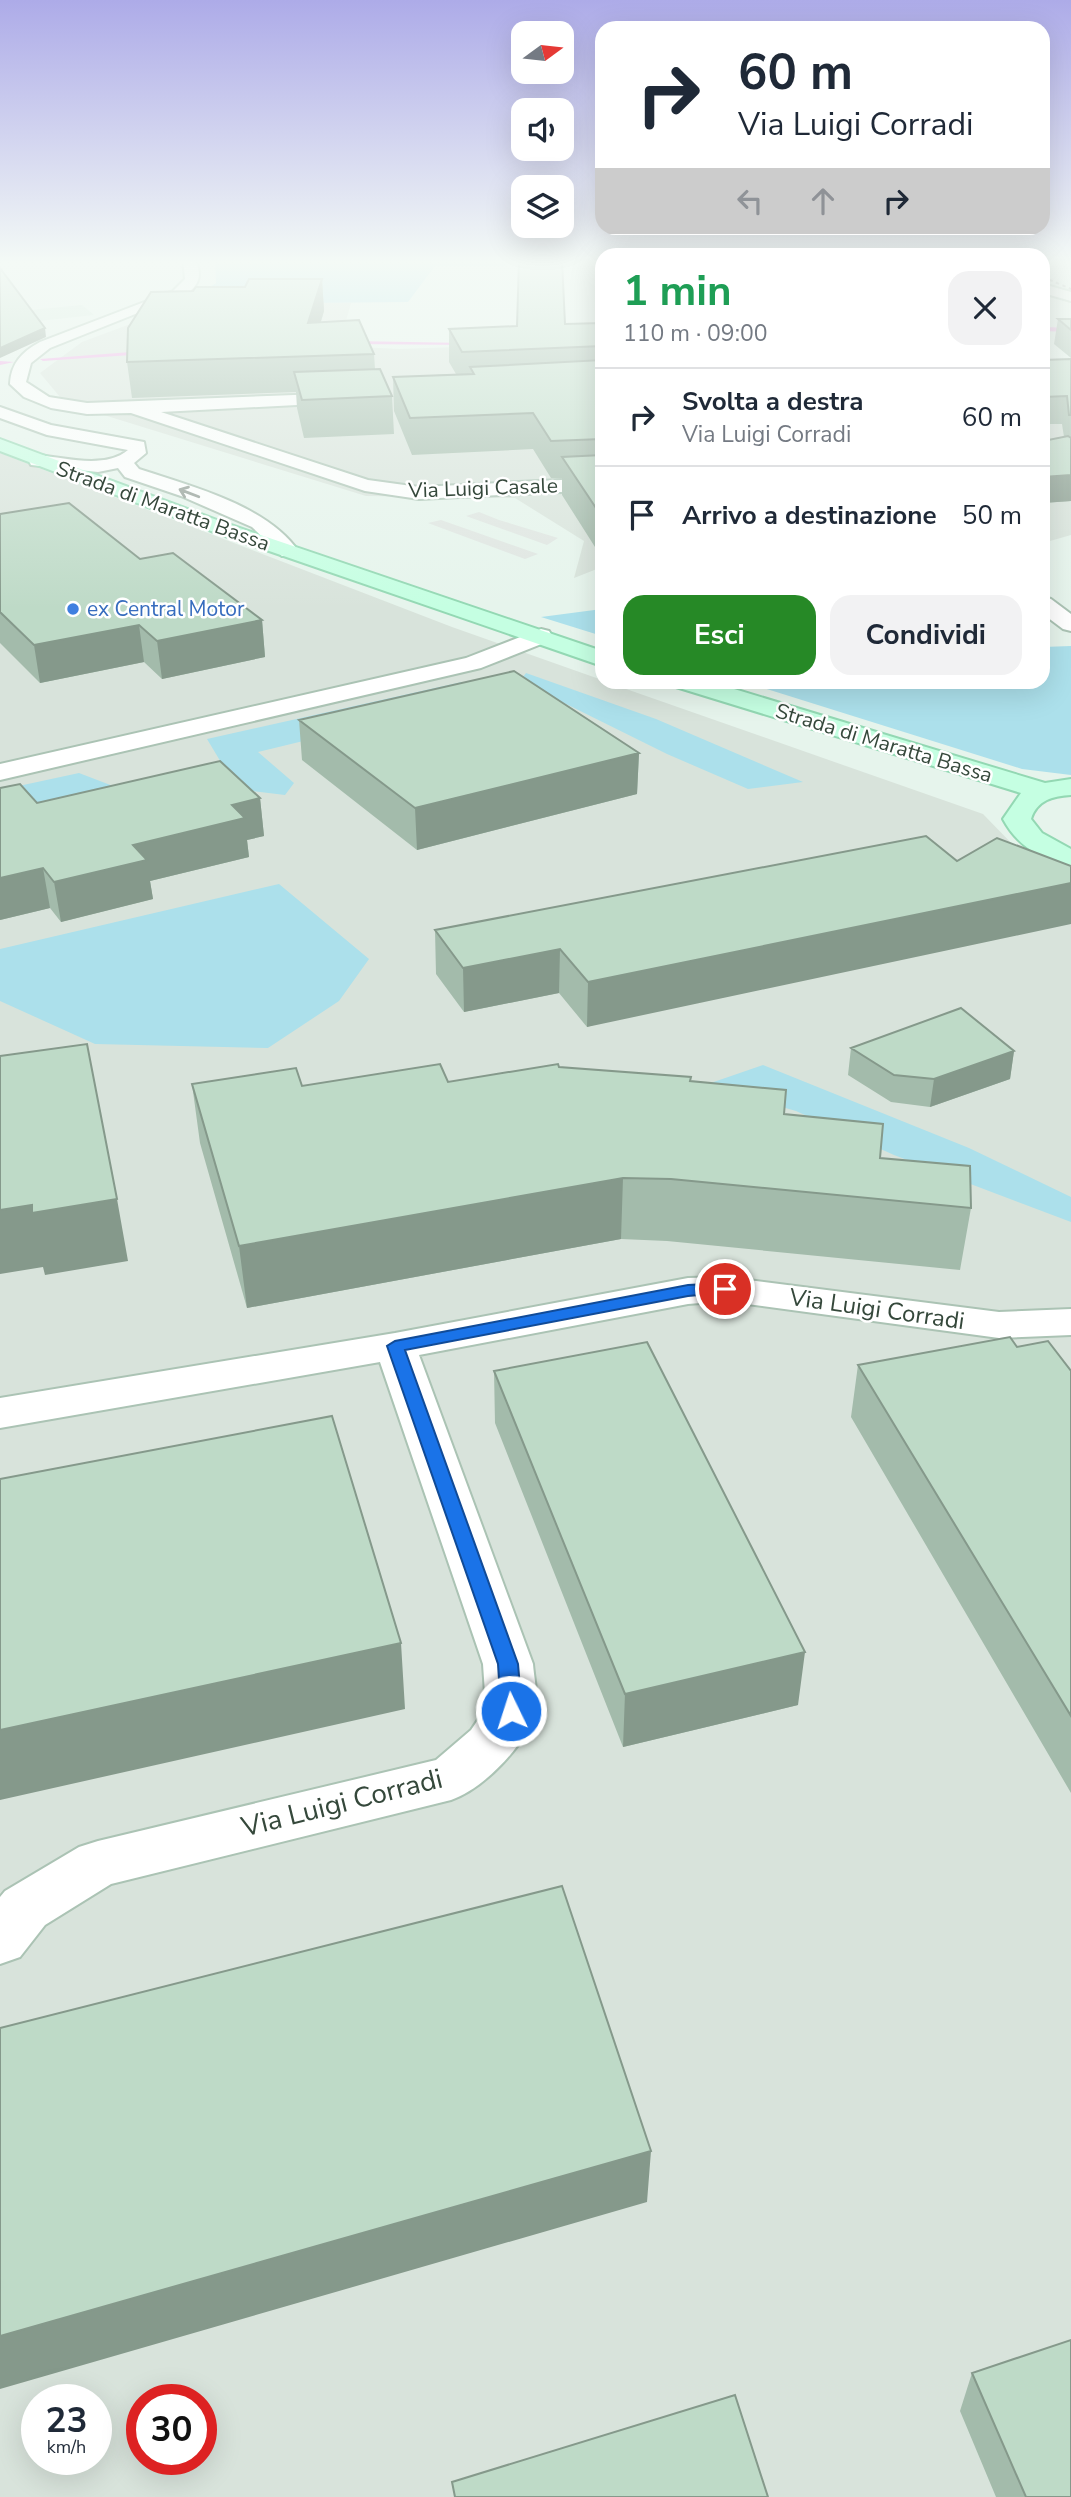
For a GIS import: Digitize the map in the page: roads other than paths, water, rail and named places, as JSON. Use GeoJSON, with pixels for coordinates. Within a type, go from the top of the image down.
{"type":"FeatureCollection","features":[{"type":"Feature","properties":{"kind":"main road","name":"Strada di Maratta Bassa"},"geometry":{"type":"LineString","coordinates":[[0,444],[38,461],[289,552],[595,656]]}},
{"type":"Feature","properties":{"kind":"main road","name":"Strada di Maratta Bassa"},"geometry":{"type":"LineString","coordinates":[[688,689],[1020,807],[1029,798],[1071,786]]}},
{"type":"Feature","properties":{"kind":"main road","name":"Strada di Maratta Bassa"},"geometry":{"type":"LineString","coordinates":[[707,689],[1044,792]]}},
{"type":"Feature","properties":{"kind":"main road"},"geometry":{"type":"LineString","coordinates":[[1020,807],[1017,819],[1023,832],[1038,844],[1071,858]]}},
{"type":"Feature","properties":{"kind":"street"},"geometry":{"type":"LineString","coordinates":[[18,377],[18,384],[29,394],[54,405],[85,409],[366,397]]}},
{"type":"Feature","properties":{"kind":"street","name":"Via Luigi Casale"},"geometry":{"type":"LineString","coordinates":[[132,408],[365,485],[419,493],[595,484]]}},
{"type":"Feature","properties":{"kind":"street","name":"Strada di Maratta Bassa"},"geometry":{"type":"LineString","coordinates":[[0,412],[47,430],[138,446],[137,453],[123,462],[98,466],[38,461]]}},
{"type":"Feature","properties":{"kind":"street","name":"Strada di Maratta Bassa"},"geometry":{"type":"LineString","coordinates":[[123,462],[132,473],[188,492],[259,523],[289,552]]}},
{"type":"Feature","properties":{"kind":"street"},"geometry":{"type":"LineString","coordinates":[[1050,609],[1071,624]]}},
{"type":"Feature","properties":{"kind":"street"},"geometry":{"type":"LineString","coordinates":[[0,772],[473,663],[552,641]]}},
{"type":"Feature","properties":{"kind":"street","name":"Via Luigi Corradi"},"geometry":{"type":"LineString","coordinates":[[0,1413],[395,1346],[688,1290],[725,1289],[999,1325],[1071,1322]]}},
{"type":"Feature","properties":{"kind":"street","name":"Via Luigi Corradi"},"geometry":{"type":"LineString","coordinates":[[0,1939],[25,1908],[98,1864],[452,1778],[489,1745],[504,1723],[511,1711],[508,1664],[395,1346]]}},
{"type":"Feature","properties":{"kind":"place","name":"ex Central Motor"},"geometry":{"type":"Point","coordinates":[73,609]}}]}
